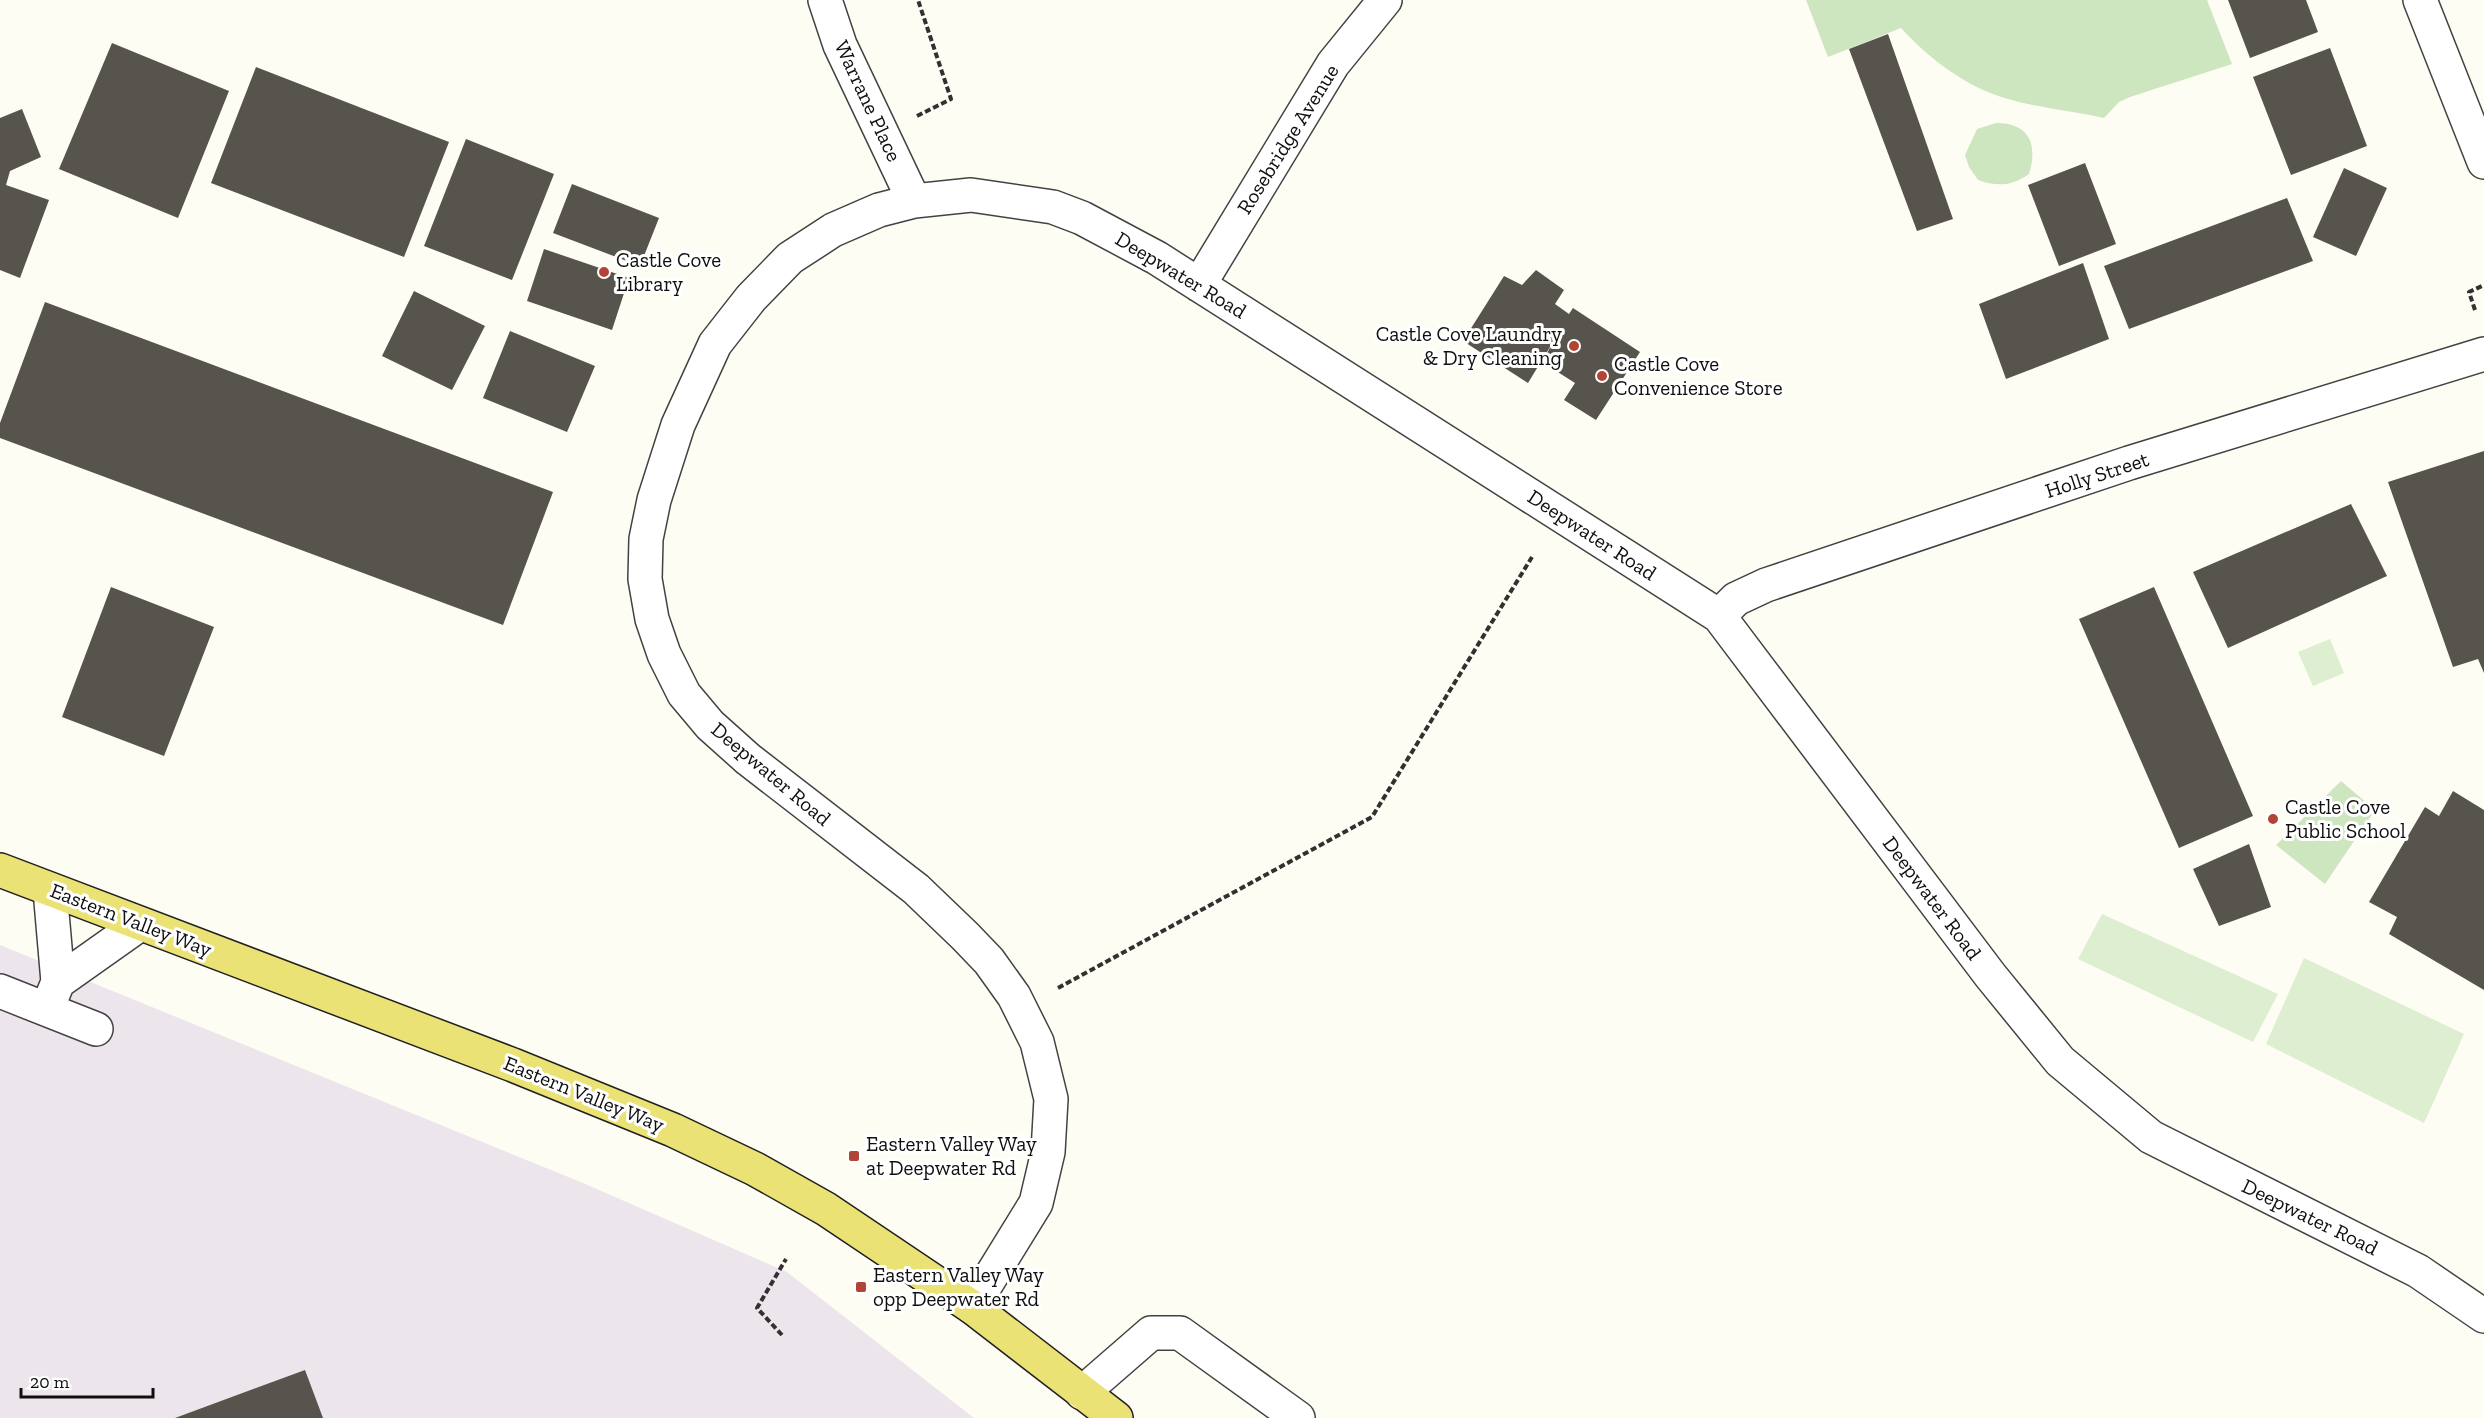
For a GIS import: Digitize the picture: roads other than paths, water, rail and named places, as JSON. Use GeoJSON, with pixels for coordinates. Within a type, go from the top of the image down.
{"type":"FeatureCollection","features":[{"type":"Feature","properties":{"kind":"main road","name":"Eastern Valley Way"},"geometry":{"type":"LineString","coordinates":[[0,870],[513,1065],[673,1130],[755,1169],[826,1209],[972,1307],[1116,1418]]}},
{"type":"Feature","properties":{"kind":"street","name":"Warrane Place"},"geometry":{"type":"LineString","coordinates":[[825,0],[840,45],[914,201]]}},
{"type":"Feature","properties":{"kind":"street","name":"Rosebridge Avenue"},"geometry":{"type":"LineString","coordinates":[[1199,285],[1333,64],[1385,0]]}},
{"type":"Feature","properties":{"kind":"street"},"geometry":{"type":"LineString","coordinates":[[2420,0],[2484,162]]}},
{"type":"Feature","properties":{"kind":"street","name":"Deepwater Road"},"geometry":{"type":"LineString","coordinates":[[972,1307],[1036,1203],[1048,1152],[1051,1099],[1037,1042],[1014,996],[989,961],[965,936],[916,889],[772,778],[710,725],[684,694],[664,654],[652,619],[645,579],[646,539],[654,500],[678,425],[715,344],[751,298],[790,258],[833,230],[879,210],[914,201],[971,195],[1053,207],[1082,218],[1157,258],[1719,616],[1990,975],[2060,1061],[2151,1137],[2418,1270],[2484,1316]]}},
{"type":"Feature","properties":{"kind":"street","name":"Holly Street"},"geometry":{"type":"LineString","coordinates":[[1719,616],[1737,599],[1766,585],[2113,468],[2484,354]]}},
{"type":"Feature","properties":{"kind":"street"},"geometry":{"type":"LineString","coordinates":[[50,890],[53,996]]}},
{"type":"Feature","properties":{"kind":"street"},"geometry":{"type":"LineString","coordinates":[[53,996],[140,924]]}},
{"type":"Feature","properties":{"kind":"street"},"geometry":{"type":"LineString","coordinates":[[0,991],[53,996],[96,1029]]}},
{"type":"Feature","properties":{"kind":"street"},"geometry":{"type":"LineString","coordinates":[[1083,1393],[1151,1332],[1180,1333],[1298,1418]]}},
{"type":"Feature","properties":{"kind":"place","name":"Castle Cove Library"},"geometry":{"type":"Point","coordinates":[604,272]}},
{"type":"Feature","properties":{"kind":"place","name":"Castle Cove Laundry & Dry Cleaning"},"geometry":{"type":"Point","coordinates":[1574,346]}},
{"type":"Feature","properties":{"kind":"place","name":"Castle Cove Convenience Store"},"geometry":{"type":"Point","coordinates":[1602,376]}},
{"type":"Feature","properties":{"kind":"place","name":"Castle Cove Public School"},"geometry":{"type":"Point","coordinates":[2273,819]}},
{"type":"Feature","properties":{"kind":"place","name":"Eastern Valley Way at Deepwater Rd"},"geometry":{"type":"Point","coordinates":[854,1156]}},
{"type":"Feature","properties":{"kind":"place","name":"Eastern Valley Way opp Deepwater Rd"},"geometry":{"type":"Point","coordinates":[861,1287]}}]}
